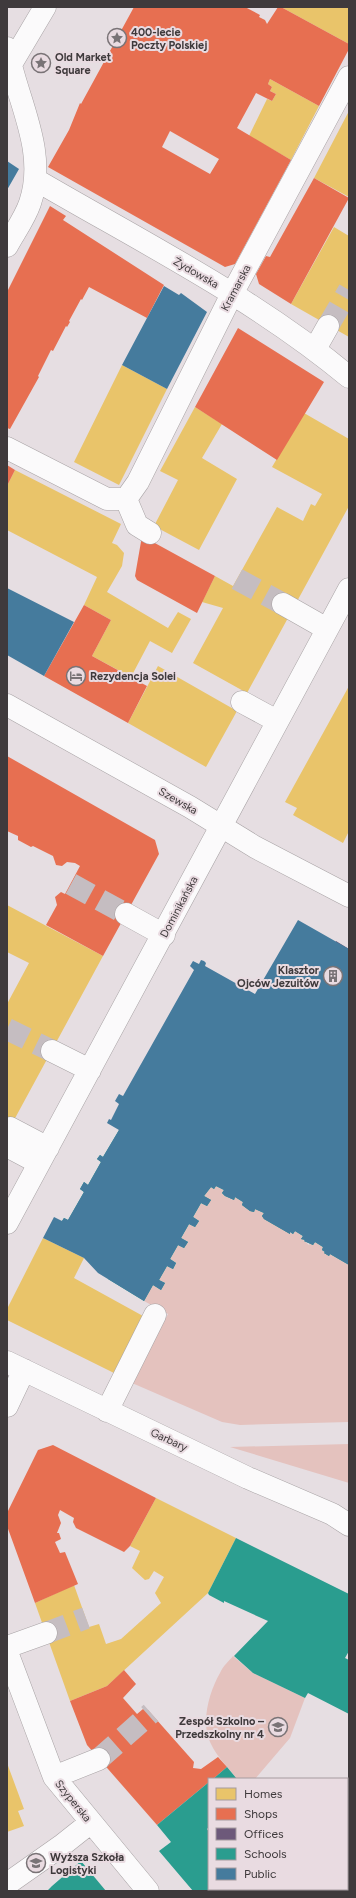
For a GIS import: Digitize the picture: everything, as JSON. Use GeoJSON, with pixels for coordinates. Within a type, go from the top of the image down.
{"type":"FeatureCollection","features":[{"type":"Feature","properties":{"kind":"street"},"geometry":{"type":"LineString","coordinates":[[7,246],[30,204],[36,180],[32,134],[8,60],[45,7]]}},
{"type":"Feature","properties":{"kind":"street","name":"Kramarska"},"geometry":{"type":"LineString","coordinates":[[126,499],[138,482],[232,294],[349,77]]}},
{"type":"Feature","properties":{"kind":"street","name":"Żydowska"},"geometry":{"type":"LineString","coordinates":[[36,180],[232,294],[315,349],[349,377]]}},
{"type":"Feature","properties":{"kind":"street"},"geometry":{"type":"LineString","coordinates":[[315,349],[328,326]]}},
{"type":"Feature","properties":{"kind":"street"},"geometry":{"type":"LineString","coordinates":[[7,448],[107,499],[126,499],[141,530]]}},
{"type":"Feature","properties":{"kind":"street","name":"Dominikańska"},"geometry":{"type":"LineString","coordinates":[[7,1223],[164,935],[222,827],[239,790],[349,589]]}},
{"type":"Feature","properties":{"kind":"street"},"geometry":{"type":"LineString","coordinates":[[283,604],[327,629]]}},
{"type":"Feature","properties":{"kind":"street"},"geometry":{"type":"LineString","coordinates":[[242,702],[277,721]]}},
{"type":"Feature","properties":{"kind":"street","name":"Szewska"},"geometry":{"type":"LineString","coordinates":[[7,705],[190,807],[255,847],[349,896]]}},
{"type":"Feature","properties":{"kind":"street"},"geometry":{"type":"LineString","coordinates":[[126,914],[164,935]]}},
{"type":"Feature","properties":{"kind":"street"},"geometry":{"type":"LineString","coordinates":[[52,1051],[90,1070]]}},
{"type":"Feature","properties":{"kind":"street"},"geometry":{"type":"LineString","coordinates":[[9,1137],[44,1155]]}},
{"type":"Feature","properties":{"kind":"street"},"geometry":{"type":"LineString","coordinates":[[107,1411],[155,1315]]}},
{"type":"Feature","properties":{"kind":"street"},"geometry":{"type":"LineString","coordinates":[[7,1406],[16,1366]]}},
{"type":"Feature","properties":{"kind":"street","name":"Garbary"},"geometry":{"type":"LineString","coordinates":[[16,1366],[248,1478],[343,1518]]}},
{"type":"Feature","properties":{"kind":"street"},"geometry":{"type":"LineString","coordinates":[[7,1647],[46,1633]]}},
{"type":"Feature","properties":{"kind":"street","name":"Szyperska"},"geometry":{"type":"LineString","coordinates":[[7,1652],[54,1777],[90,1823],[148,1891]]}},
{"type":"Feature","properties":{"kind":"street"},"geometry":{"type":"LineString","coordinates":[[54,1777],[99,1759]]}},
{"type":"Feature","properties":{"kind":"street"},"geometry":{"type":"LineString","coordinates":[[7,1884],[61,1846],[90,1823]]}},
{"type":"Feature","properties":{"kind":"shaded area"},"geometry":{"type":"Polygon","coordinates":[[[216,1186],[224,1190],[222,1193],[225,1196],[233,1200],[235,1197],[243,1202],[242,1205],[254,1212],[255,1209],[264,1213],[262,1216],[290,1233],[293,1234],[295,1231],[303,1236],[301,1238],[309,1245],[310,1243],[313,1245],[315,1242],[323,1247],[322,1250],[329,1256],[330,1254],[349,1265],[349,1422],[240,1425],[222,1422],[132,1383],[168,1314],[144,1301],[153,1285],[161,1290],[165,1283],[159,1280],[167,1266],[173,1269],[176,1263],[170,1259],[178,1245],[184,1248],[188,1242],[181,1238],[189,1224],[195,1227],[199,1221],[193,1217],[201,1203],[207,1206],[210,1200],[204,1196],[211,1187],[214,1189],[216,1186]]]}},
{"type":"Feature","properties":{"kind":"shaded area"},"geometry":{"type":"Polygon","coordinates":[[[349,1444],[349,1483],[230,1447],[349,1444]]]}},
{"type":"Feature","properties":{"kind":"shaded area"},"geometry":{"type":"Polygon","coordinates":[[[233,1656],[253,1673],[305,1698],[290,1738],[256,1778],[236,1778],[216,1753],[208,1736],[206,1718],[209,1699],[212,1689],[224,1666],[233,1656]]]}},
{"type":"Feature","properties":{"kind":"building: Homes"},"geometry":{"type":"Polygon","coordinates":[[[281,7],[349,7],[349,44],[281,7]]]}},
{"type":"Feature","properties":{"kind":"building: Homes"},"geometry":{"type":"Polygon","coordinates":[[[270,79],[319,106],[291,160],[249,136],[267,99],[272,101],[276,94],[270,91],[272,87],[268,84],[270,79]]]}},
{"type":"Feature","properties":{"kind":"building: Homes"},"geometry":{"type":"Polygon","coordinates":[[[349,111],[349,197],[314,178],[349,111]]]}},
{"type":"Feature","properties":{"kind":"building: Homes"},"geometry":{"type":"Polygon","coordinates":[[[334,227],[349,236],[349,337],[291,304],[334,227]]]}},
{"type":"Feature","properties":{"kind":"building: Homes"},"geometry":{"type":"Polygon","coordinates":[[[122,365],[167,389],[119,485],[74,462],[122,365]]]}},
{"type":"Feature","properties":{"kind":"building: Homes"},"geometry":{"type":"Polygon","coordinates":[[[195,407],[222,424],[202,458],[237,479],[199,550],[154,526],[178,480],[160,471],[195,407]]]}},
{"type":"Feature","properties":{"kind":"building: Homes"},"geometry":{"type":"Polygon","coordinates":[[[304,413],[349,439],[349,506],[247,693],[193,663],[223,608],[202,602],[215,576],[233,586],[277,507],[303,521],[311,504],[315,506],[322,494],[272,467],[304,413]]]}},
{"type":"Feature","properties":{"kind":"building: Homes"},"geometry":{"type":"Polygon","coordinates":[[[15,470],[121,524],[112,543],[117,545],[124,553],[122,566],[107,592],[168,628],[178,612],[191,619],[172,653],[150,641],[131,677],[92,656],[111,620],[84,605],[97,577],[7,530],[7,486],[15,470]]]}},
{"type":"Feature","properties":{"kind":"building: Homes"},"geometry":{"type":"Polygon","coordinates":[[[158,666],[237,711],[206,767],[128,723],[158,666]]]}},
{"type":"Feature","properties":{"kind":"building: Homes"},"geometry":{"type":"Polygon","coordinates":[[[349,686],[349,831],[343,843],[293,815],[297,808],[285,802],[349,686]]]}},
{"type":"Feature","properties":{"kind":"building: Homes"},"geometry":{"type":"Polygon","coordinates":[[[7,905],[103,956],[7,1133],[7,1004],[29,963],[7,952],[7,905]]]}},
{"type":"Feature","properties":{"kind":"building: Homes"},"geometry":{"type":"Polygon","coordinates":[[[272,1049],[320,1074],[323,1069],[344,1080],[325,1113],[290,1094],[287,1099],[276,1093],[278,1088],[257,1076],[272,1049]]]}},
{"type":"Feature","properties":{"kind":"building: Homes"},"geometry":{"type":"Polygon","coordinates":[[[43,1238],[84,1258],[74,1278],[143,1316],[114,1373],[7,1320],[7,1309],[43,1238]]]}},
{"type":"Feature","properties":{"kind":"building: Homes"},"geometry":{"type":"Polygon","coordinates":[[[156,1498],[236,1538],[208,1593],[107,1686],[70,1701],[35,1603],[74,1585],[89,1627],[99,1624],[106,1644],[121,1639],[161,1603],[155,1593],[164,1577],[154,1571],[149,1579],[145,1580],[132,1568],[140,1551],[130,1546],[156,1498]]]}},
{"type":"Feature","properties":{"kind":"building: Homes"},"geometry":{"type":"Polygon","coordinates":[[[7,1763],[24,1809],[18,1811],[24,1826],[7,1832],[7,1763]]]}},
{"type":"Feature","properties":{"kind":"building: Shops"},"geometry":{"type":"Polygon","coordinates":[[[134,7],[245,7],[260,15],[259,17],[265,20],[267,24],[278,7],[281,7],[349,44],[349,49],[319,106],[270,79],[268,84],[272,87],[270,91],[276,94],[272,101],[256,93],[237,128],[291,160],[235,264],[225,267],[48,167],[69,130],[80,103],[81,104],[134,7]],[[170,131],[162,147],[210,174],[219,159],[170,131]]]}},
{"type":"Feature","properties":{"kind":"building: Shops"},"geometry":{"type":"Polygon","coordinates":[[[314,178],[349,198],[291,304],[259,284],[256,274],[266,256],[270,257],[314,178]]]}},
{"type":"Feature","properties":{"kind":"building: Shops"},"geometry":{"type":"Polygon","coordinates":[[[50,206],[66,216],[63,220],[164,285],[147,318],[89,287],[53,351],[51,350],[38,376],[39,377],[10,429],[7,428],[7,292],[50,206]]]}},
{"type":"Feature","properties":{"kind":"building: Shops"},"geometry":{"type":"Polygon","coordinates":[[[238,328],[324,382],[277,460],[195,407],[238,328]]]}},
{"type":"Feature","properties":{"kind":"building: Shops"},"geometry":{"type":"Polygon","coordinates":[[[7,465],[15,470],[7,486],[7,465]]]}},
{"type":"Feature","properties":{"kind":"building: Shops"},"geometry":{"type":"Polygon","coordinates":[[[142,536],[215,576],[197,613],[137,580],[135,576],[142,536]]]}},
{"type":"Feature","properties":{"kind":"building: Shops"},"geometry":{"type":"Polygon","coordinates":[[[84,605],[111,620],[92,656],[147,686],[128,723],[44,676],[84,605]]]}},
{"type":"Feature","properties":{"kind":"building: Shops"},"geometry":{"type":"Polygon","coordinates":[[[7,756],[155,840],[159,854],[103,956],[46,925],[57,905],[55,897],[61,892],[65,894],[80,866],[75,863],[67,862],[62,866],[56,865],[53,856],[18,840],[18,836],[7,831],[7,756]]]}},
{"type":"Feature","properties":{"kind":"building: Shops"},"geometry":{"type":"Polygon","coordinates":[[[53,1445],[156,1498],[130,1546],[124,1552],[76,1528],[73,1522],[74,1518],[60,1510],[58,1515],[61,1523],[57,1533],[59,1533],[61,1539],[55,1542],[60,1553],[65,1552],[78,1584],[35,1603],[7,1526],[7,1513],[38,1450],[53,1445]]]}},
{"type":"Feature","properties":{"kind":"building: Shops"},"geometry":{"type":"Polygon","coordinates":[[[124,1670],[136,1684],[123,1698],[137,1714],[143,1709],[148,1710],[194,1762],[193,1768],[201,1769],[218,1757],[227,1767],[214,1778],[208,1778],[208,1783],[157,1825],[87,1745],[70,1701],[107,1686],[124,1670]]]}},
{"type":"Feature","properties":{"kind":"building: Offices","name":"Klasztor Ojców Jezuitów"},"geometry":{"type":"Polygon","coordinates":[[[336,941],[349,949],[349,1023],[318,1006],[308,1023],[297,1017],[310,986],[336,941]]]}},
{"type":"Feature","properties":{"kind":"building: Schools"},"geometry":{"type":"Polygon","coordinates":[[[216,1087],[229,1095],[229,1093],[234,1096],[233,1099],[255,1113],[257,1110],[261,1113],[260,1116],[278,1126],[280,1123],[284,1126],[283,1129],[302,1141],[304,1137],[308,1140],[306,1143],[325,1154],[327,1151],[331,1153],[329,1159],[335,1163],[340,1154],[349,1158],[344,1168],[347,1169],[349,1164],[349,1265],[330,1254],[329,1256],[324,1253],[325,1252],[322,1250],[323,1247],[315,1242],[313,1245],[304,1241],[305,1240],[301,1239],[303,1236],[295,1231],[293,1234],[290,1232],[290,1234],[264,1219],[262,1216],[264,1213],[255,1209],[254,1212],[250,1211],[242,1205],[243,1202],[235,1197],[234,1200],[225,1196],[222,1193],[224,1190],[216,1186],[214,1189],[211,1187],[204,1196],[211,1200],[207,1206],[201,1203],[193,1217],[199,1221],[195,1227],[189,1224],[181,1238],[188,1242],[184,1248],[178,1245],[170,1259],[176,1263],[173,1269],[167,1266],[159,1280],[165,1283],[161,1290],[153,1285],[144,1301],[108,1279],[121,1257],[110,1250],[108,1254],[103,1252],[105,1248],[70,1228],[68,1232],[63,1230],[65,1225],[62,1221],[64,1218],[68,1220],[84,1192],[80,1189],[84,1182],[88,1185],[101,1162],[97,1159],[100,1155],[103,1157],[119,1130],[174,1162],[216,1087]]]}},
{"type":"Feature","properties":{"kind":"building: Schools"},"geometry":{"type":"Polygon","coordinates":[[[236,1538],[349,1594],[349,1651],[345,1658],[349,1660],[349,1714],[308,1693],[305,1698],[253,1673],[234,1656],[268,1621],[224,1601],[224,1603],[208,1593],[236,1538]]]}},
{"type":"Feature","properties":{"kind":"building: Schools"},"geometry":{"type":"Polygon","coordinates":[[[227,1767],[236,1778],[214,1778],[227,1767]]]}},
{"type":"Feature","properties":{"kind":"building: Schools"},"geometry":{"type":"Polygon","coordinates":[[[208,1783],[208,1890],[260,1891],[193,1891],[159,1851],[171,1842],[157,1825],[208,1783]]]}},
{"type":"Feature","properties":{"kind":"building: Schools"},"geometry":{"type":"Polygon","coordinates":[[[81,1861],[106,1891],[47,1891],[52,1886],[81,1861]]]}},
{"type":"Feature","properties":{"kind":"building: Public"},"geometry":{"type":"Polygon","coordinates":[[[7,161],[19,169],[7,190],[7,161]]]}},
{"type":"Feature","properties":{"kind":"building: Public"},"geometry":{"type":"Polygon","coordinates":[[[164,286],[179,295],[181,293],[207,312],[167,389],[122,365],[164,286]]]}},
{"type":"Feature","properties":{"kind":"building: Public"},"geometry":{"type":"Polygon","coordinates":[[[7,588],[74,622],[44,676],[7,655],[7,588]]]}},
{"type":"Feature","properties":{"kind":"building: Public"},"geometry":{"type":"Polygon","coordinates":[[[298,920],[349,949],[349,1265],[330,1254],[329,1256],[324,1253],[325,1252],[322,1250],[323,1247],[315,1242],[313,1245],[304,1241],[305,1240],[301,1239],[303,1236],[295,1231],[293,1234],[290,1232],[290,1234],[264,1219],[262,1216],[264,1213],[255,1209],[254,1212],[250,1211],[242,1205],[243,1202],[235,1197],[234,1200],[225,1196],[222,1193],[224,1190],[216,1186],[214,1189],[211,1187],[204,1196],[211,1200],[207,1206],[201,1203],[193,1217],[199,1221],[195,1227],[189,1224],[181,1238],[188,1242],[184,1248],[178,1245],[170,1259],[176,1263],[173,1269],[167,1266],[159,1280],[165,1283],[161,1290],[153,1285],[144,1301],[98,1273],[84,1258],[43,1238],[54,1217],[62,1221],[64,1218],[68,1220],[84,1192],[80,1189],[84,1182],[88,1185],[101,1162],[97,1159],[100,1155],[103,1157],[119,1130],[107,1123],[109,1119],[111,1120],[119,1104],[115,1101],[119,1094],[123,1096],[194,970],[190,966],[193,961],[199,964],[201,960],[204,961],[206,963],[205,966],[255,994],[298,920]]]}},
{"type":"Feature","properties":{"kind":"tunnel"},"geometry":{"type":"LineString","coordinates":[[328,326],[349,290]]}},
{"type":"Feature","properties":{"kind":"tunnel"},"geometry":{"type":"LineString","coordinates":[[237,579],[283,604]]}},
{"type":"Feature","properties":{"kind":"tunnel"},"geometry":{"type":"LineString","coordinates":[[71,884],[126,914]]}},
{"type":"Feature","properties":{"kind":"tunnel"},"geometry":{"type":"LineString","coordinates":[[7,1029],[52,1051]]}},
{"type":"Feature","properties":{"kind":"tunnel"},"geometry":{"type":"LineString","coordinates":[[46,1633],[86,1618]]}},
{"type":"Feature","properties":{"kind":"tunnel"},"geometry":{"type":"LineString","coordinates":[[99,1759],[151,1713]]}},
{"type":"Feature","properties":{"kind":"place","name":"400-lecie Poczty Polskiej"},"geometry":{"type":"Point","coordinates":[117,38]}},
{"type":"Feature","properties":{"kind":"place","name":"Old Market Square"},"geometry":{"type":"Point","coordinates":[41,63]}},
{"type":"Feature","properties":{"kind":"place","name":"Rezydencja Solei"},"geometry":{"type":"Point","coordinates":[76,676]}},
{"type":"Feature","properties":{"kind":"place","name":"Klasztor Ojców Jezuitów"},"geometry":{"type":"Point","coordinates":[333,976]}},
{"type":"Feature","properties":{"kind":"place","name":"Zespół Szkolno – Przedszkolny nr 4"},"geometry":{"type":"Point","coordinates":[278,1727]}},
{"type":"Feature","properties":{"kind":"place","name":"Wyższa Szkoła Logistyki"},"geometry":{"type":"Point","coordinates":[36,1863]}}]}
